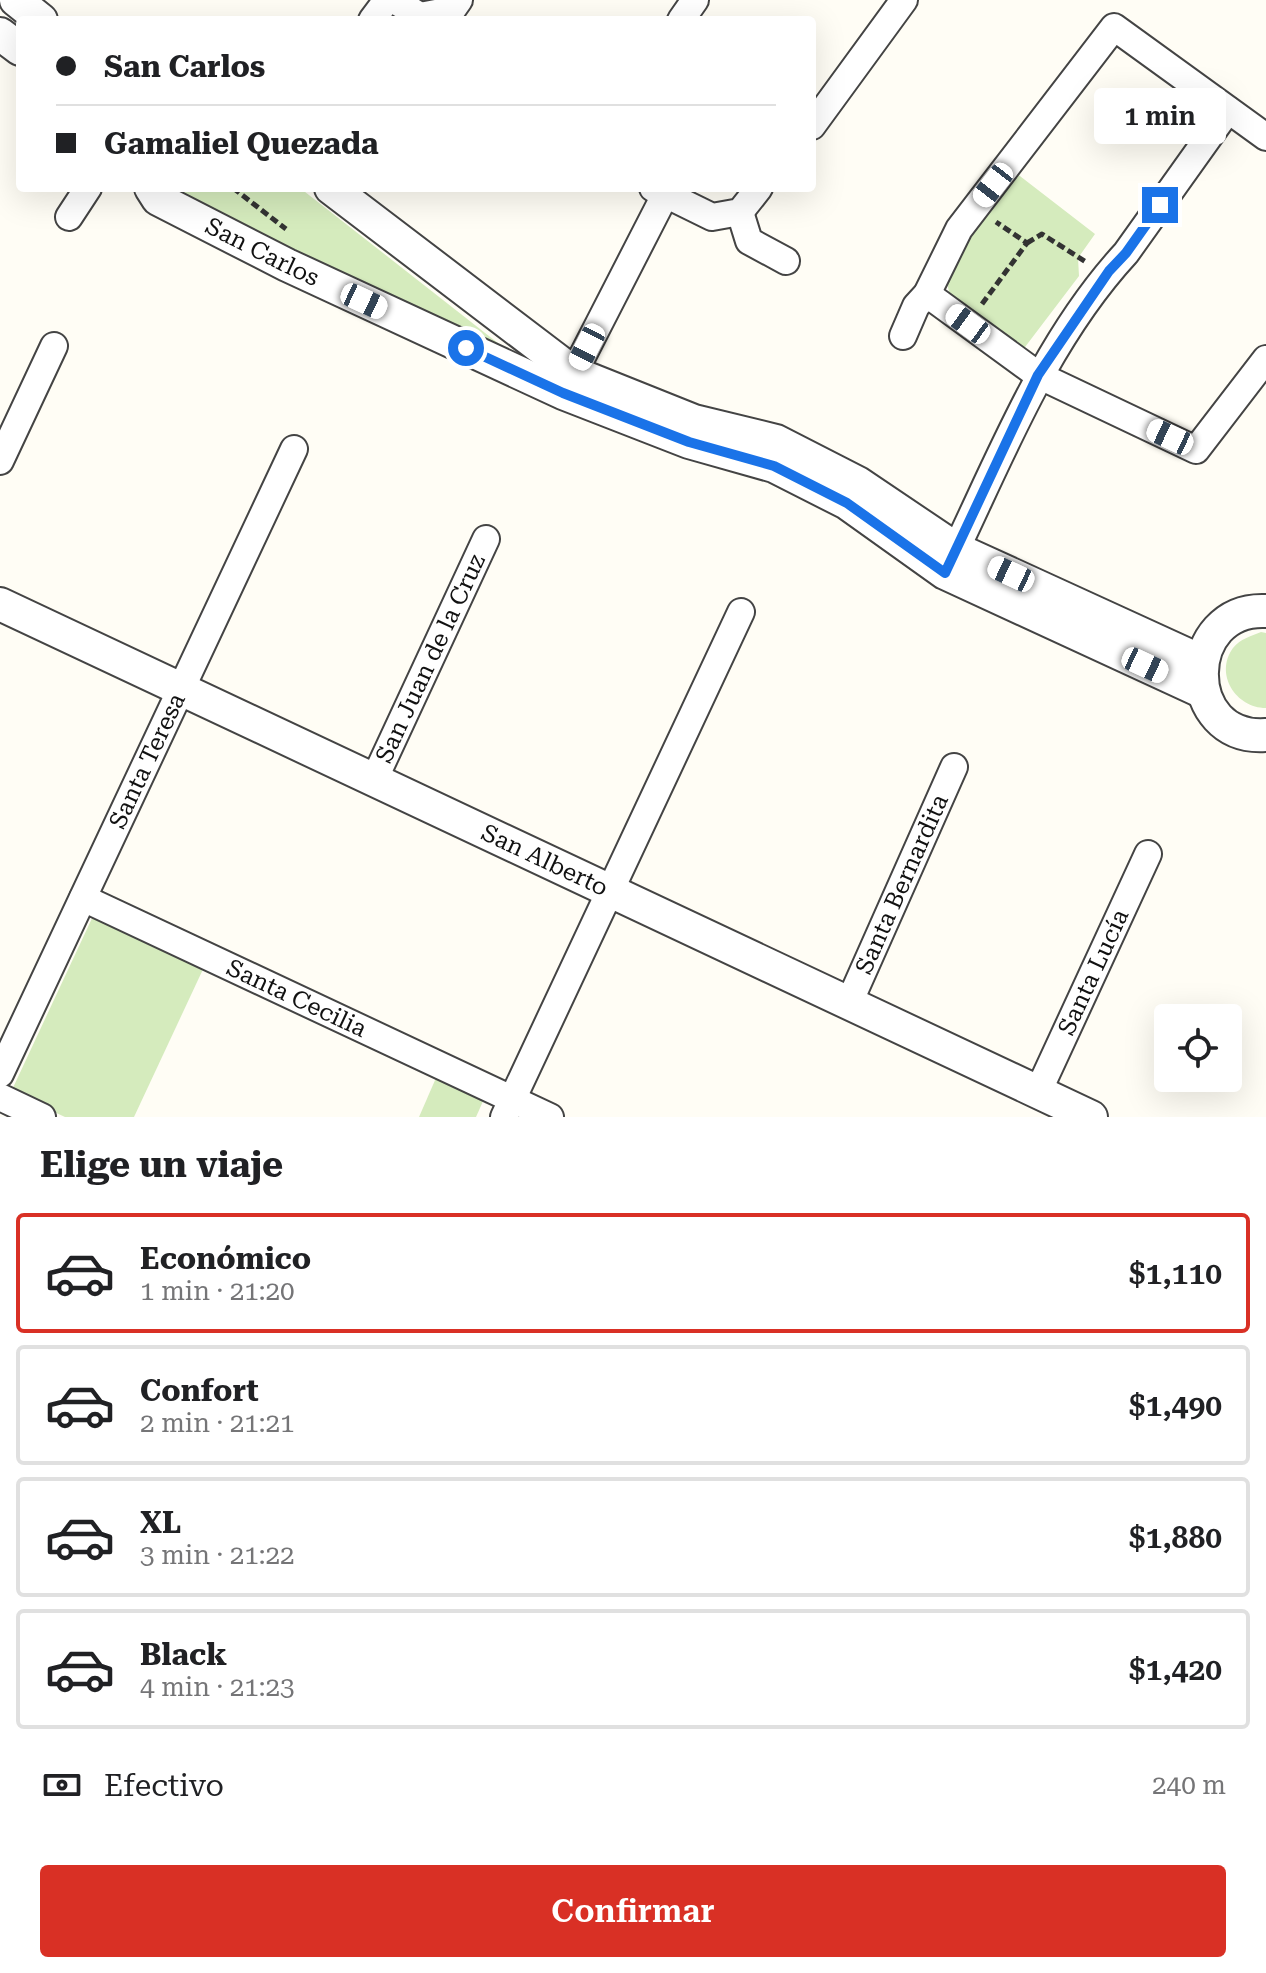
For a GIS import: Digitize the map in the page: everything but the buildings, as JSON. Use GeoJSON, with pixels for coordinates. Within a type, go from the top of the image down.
{"type":"FeatureCollection","features":[{"type":"Feature","properties":{"kind":"street"},"geometry":{"type":"LineString","coordinates":[[16,0],[36,16]]}},
{"type":"Feature","properties":{"kind":"street"},"geometry":{"type":"LineString","coordinates":[[394,0],[420,16],[452,10],[459,0]]}},
{"type":"Feature","properties":{"kind":"street"},"geometry":{"type":"LineString","coordinates":[[816,121],[904,0]]}},
{"type":"Feature","properties":{"kind":"street"},"geometry":{"type":"LineString","coordinates":[[903,336],[959,229],[1114,27],[1266,137]]}},
{"type":"Feature","properties":{"kind":"street"},"geometry":{"type":"LineString","coordinates":[[950,561],[1038,375],[1109,271],[1126,253],[1228,110]]}},
{"type":"Feature","properties":{"kind":"street"},"geometry":{"type":"LineString","coordinates":[[69,217],[85,192]]}},
{"type":"Feature","properties":{"kind":"street","name":"San Carlos"},"geometry":{"type":"LineString","coordinates":[[154,192],[158,199],[287,265],[568,383],[694,421],[776,441],[858,483],[950,561],[1202,676],[1211,709],[1224,723],[1240,732],[1266,735]]}},
{"type":"Feature","properties":{"kind":"street","name":"San Carlos"},"geometry":{"type":"LineString","coordinates":[[336,192],[568,383]]}},
{"type":"Feature","properties":{"kind":"street"},"geometry":{"type":"LineString","coordinates":[[568,383],[659,192],[712,217],[740,212],[756,192]]}},
{"type":"Feature","properties":{"kind":"street"},"geometry":{"type":"LineString","coordinates":[[740,212],[749,241],[786,261]]}},
{"type":"Feature","properties":{"kind":"street"},"geometry":{"type":"LineString","coordinates":[[927,294],[1038,375],[1196,450],[1266,359]]}},
{"type":"Feature","properties":{"kind":"street"},"geometry":{"type":"LineString","coordinates":[[0,461],[54,346]]}},
{"type":"Feature","properties":{"kind":"street","name":"Santa Teresa"},"geometry":{"type":"LineString","coordinates":[[0,1074],[294,449]]}},
{"type":"Feature","properties":{"kind":"street","name":"San Juan de la Cruz"},"geometry":{"type":"LineString","coordinates":[[374,780],[486,539]]}},
{"type":"Feature","properties":{"kind":"street","name":"San Alberto"},"geometry":{"type":"LineString","coordinates":[[0,604],[1091,1117]]}},
{"type":"Feature","properties":{"kind":"street"},"geometry":{"type":"LineString","coordinates":[[1202,676],[1209,642],[1223,626],[1241,615],[1266,611]]}},
{"type":"Feature","properties":{"kind":"street"},"geometry":{"type":"LineString","coordinates":[[508,1108],[741,612]]}},
{"type":"Feature","properties":{"kind":"street","name":"Santa Bernardita"},"geometry":{"type":"LineString","coordinates":[[849,1003],[954,767]]}},
{"type":"Feature","properties":{"kind":"street","name":"Santa Lucía"},"geometry":{"type":"LineString","coordinates":[[1038,1092],[1148,854]]}},
{"type":"Feature","properties":{"kind":"street","name":"Santa Cecilia"},"geometry":{"type":"LineString","coordinates":[[83,898],[508,1108],[550,1117]]}},
{"type":"Feature","properties":{"kind":"street"},"geometry":{"type":"LineString","coordinates":[[0,1097],[42,1117]]}},
{"type":"Feature","properties":{"kind":"path"},"geometry":{"type":"LineString","coordinates":[[975,208],[1027,243]]}},
{"type":"Feature","properties":{"kind":"path"},"geometry":{"type":"LineString","coordinates":[[968,324],[1027,243],[1042,234],[1085,262],[1109,271]]}},
{"type":"Feature","properties":{"kind":"green space"},"geometry":{"type":"Polygon","coordinates":[[[1016,173],[1095,234],[1078,258],[1079,276],[1022,351],[951,301],[946,278],[964,241],[1016,173]]]}},
{"type":"Feature","properties":{"kind":"green space"},"geometry":{"type":"Polygon","coordinates":[[[176,192],[305,192],[521,361],[176,192]]]}},
{"type":"Feature","properties":{"kind":"green space"},"geometry":{"type":"Polygon","coordinates":[[[1261,632],[1266,633],[1266,708],[1237,696],[1227,678],[1226,668],[1233,648],[1261,632]]]}},
{"type":"Feature","properties":{"kind":"green space"},"geometry":{"type":"Polygon","coordinates":[[[94,914],[205,965],[134,1117],[65,1117],[11,1092],[94,914]]]}},
{"type":"Feature","properties":{"kind":"green space"},"geometry":{"type":"Polygon","coordinates":[[[436,1078],[484,1099],[476,1117],[419,1117],[436,1078]]]}},
{"type":"Feature","properties":{"kind":"route"},"geometry":{"type":"LineString","coordinates":[[466,348],[563,393],[689,442],[774,466],[847,503],[945,573],[1038,375],[1109,271],[1126,253],[1160,205]]}}]}
